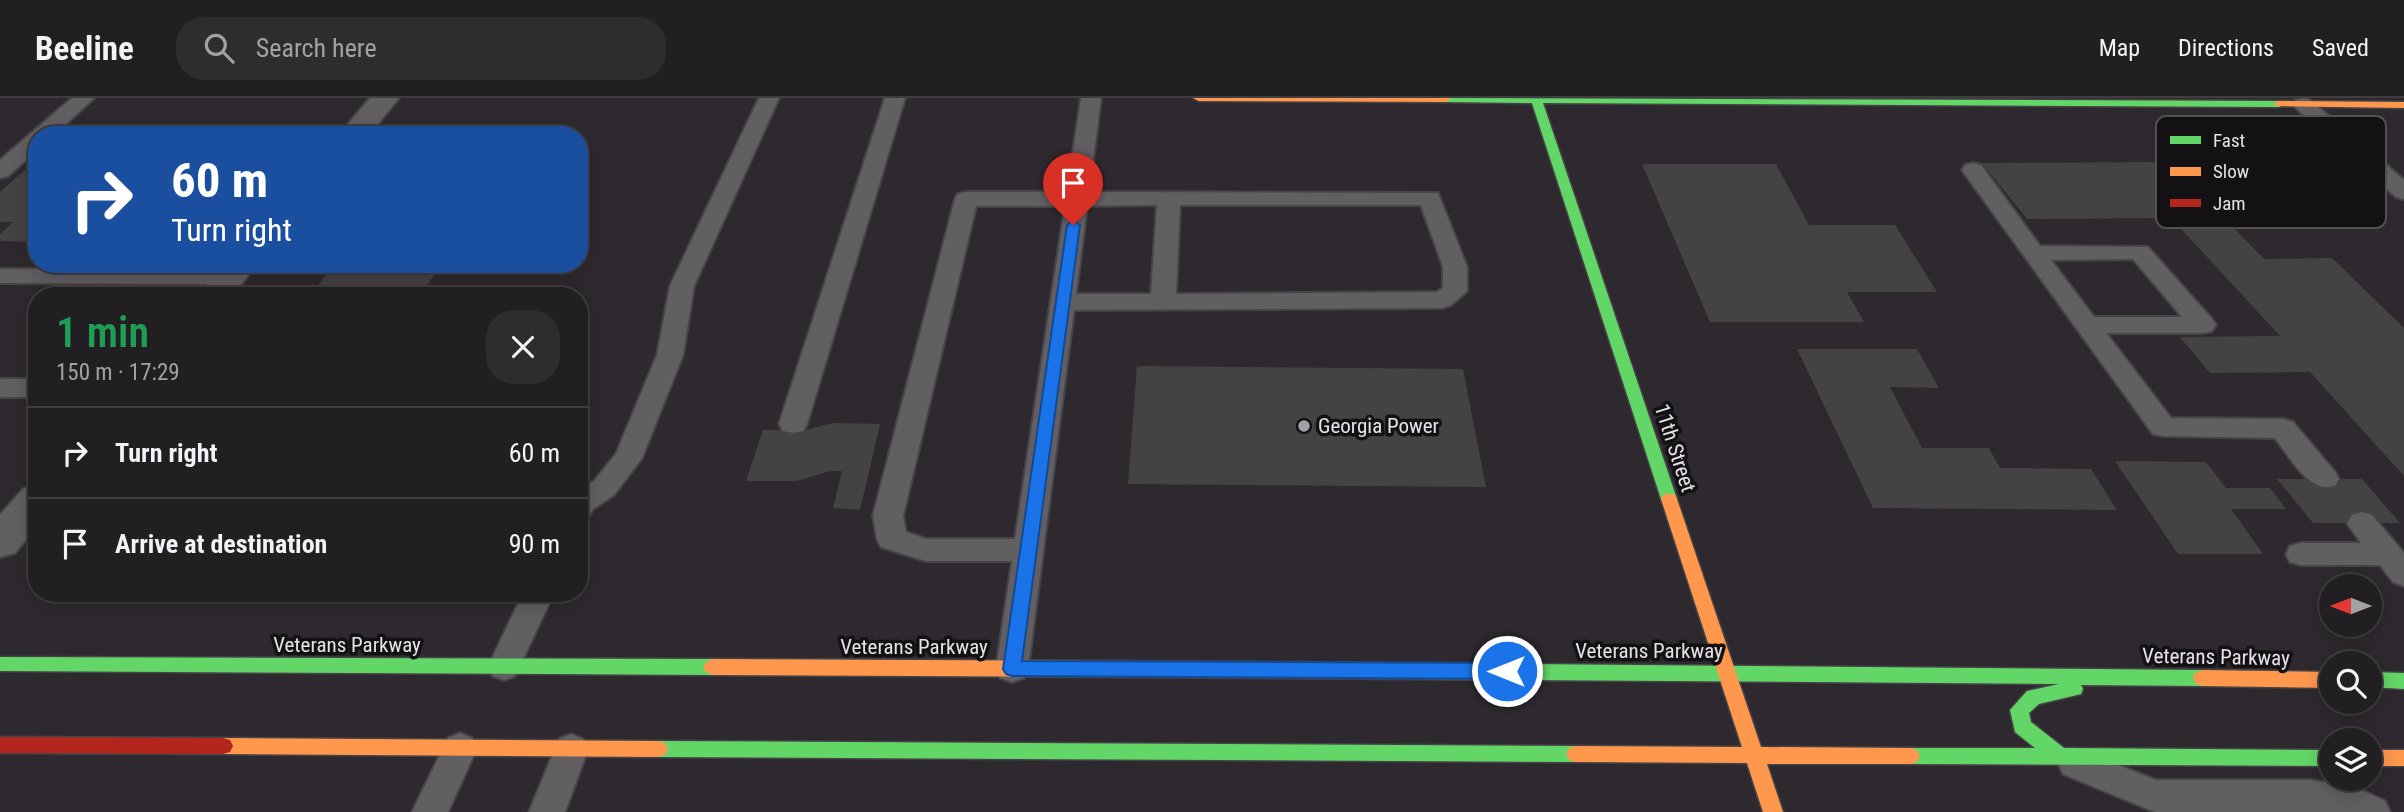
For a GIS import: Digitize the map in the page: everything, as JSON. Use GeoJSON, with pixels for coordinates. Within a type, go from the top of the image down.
{"type":"FeatureCollection","features":[{"type":"Feature","properties":{"kind":"main road"},"geometry":{"type":"LineString","coordinates":[[1199,98],[2318,102],[2404,105]]}},
{"type":"Feature","properties":{"kind":"main road","name":"11th Street"},"geometry":{"type":"LineString","coordinates":[[1537,99],[1773,812]]}},
{"type":"Feature","properties":{"kind":"main road","name":"Veterans Parkway"},"geometry":{"type":"LineString","coordinates":[[0,664],[1727,672],[2319,680]]}},
{"type":"Feature","properties":{"kind":"main road"},"geometry":{"type":"LineString","coordinates":[[2059,756],[2022,726],[2020,710],[2034,697],[2142,678]]}},
{"type":"Feature","properties":{"kind":"main road"},"geometry":{"type":"LineString","coordinates":[[2382,680],[2404,681]]}},
{"type":"Feature","properties":{"kind":"main road"},"geometry":{"type":"LineString","coordinates":[[0,745],[2319,758]]}},
{"type":"Feature","properties":{"kind":"main road"},"geometry":{"type":"LineString","coordinates":[[2382,758],[2404,758]]}},
{"type":"Feature","properties":{"kind":"street"},"geometry":{"type":"LineString","coordinates":[[361,126],[385,98]]}},
{"type":"Feature","properties":{"kind":"street"},"geometry":{"type":"LineString","coordinates":[[0,542],[28,509]]}},
{"type":"Feature","properties":{"kind":"lane"},"geometry":{"type":"LineString","coordinates":[[51,126],[84,98]]}},
{"type":"Feature","properties":{"kind":"lane"},"geometry":{"type":"LineString","coordinates":[[588,499],[604,488],[628,458],[670,355],[682,286],[769,98]]}},
{"type":"Feature","properties":{"kind":"lane"},"geometry":{"type":"LineString","coordinates":[[793,424],[895,98]]}},
{"type":"Feature","properties":{"kind":"lane"},"geometry":{"type":"LineString","coordinates":[[1012,669],[1091,98]]}},
{"type":"Feature","properties":{"kind":"lane"},"geometry":{"type":"LineString","coordinates":[[2318,102],[2331,116]]}},
{"type":"Feature","properties":{"kind":"lane"},"geometry":{"type":"LineString","coordinates":[[0,171],[28,147]]}},
{"type":"Feature","properties":{"kind":"lane"},"geometry":{"type":"LineString","coordinates":[[1973,170],[2163,427],[2283,429],[2325,479]]}},
{"type":"Feature","properties":{"kind":"lane"},"geometry":{"type":"LineString","coordinates":[[2386,173],[2404,192]]}},
{"type":"Feature","properties":{"kind":"lane"},"geometry":{"type":"LineString","coordinates":[[1029,550],[926,550],[892,539],[888,516],[966,199],[1430,198],[1455,267],[1455,291],[1442,300],[1063,302]]}},
{"type":"Feature","properties":{"kind":"lane"},"geometry":{"type":"LineString","coordinates":[[1163,302],[1169,199]]}},
{"type":"Feature","properties":{"kind":"lane"},"geometry":{"type":"LineString","coordinates":[[2033,253],[2140,252],[2203,325],[2087,325]]}},
{"type":"Feature","properties":{"kind":"lane"},"geometry":{"type":"LineString","coordinates":[[0,276],[228,279]]}},
{"type":"Feature","properties":{"kind":"lane"},"geometry":{"type":"LineString","coordinates":[[0,388],[28,388]]}},
{"type":"Feature","properties":{"kind":"lane"},"geometry":{"type":"LineString","coordinates":[[2362,523],[2396,564]]}},
{"type":"Feature","properties":{"kind":"lane"},"geometry":{"type":"LineString","coordinates":[[2301,554],[2396,564]]}},
{"type":"Feature","properties":{"kind":"lane"},"geometry":{"type":"LineString","coordinates":[[504,667],[535,602]]}},
{"type":"Feature","properties":{"kind":"lane"},"geometry":{"type":"LineString","coordinates":[[430,812],[460,748]]}},
{"type":"Feature","properties":{"kind":"lane"},"geometry":{"type":"LineString","coordinates":[[547,812],[571,749]]}},
{"type":"Feature","properties":{"kind":"lane"},"geometry":{"type":"LineString","coordinates":[[2059,756],[2155,796],[2310,796],[2355,803],[2372,812]]}},
{"type":"Feature","properties":{"kind":"building"},"geometry":{"type":"Polygon","coordinates":[[[2156,162],[2156,218],[2027,219],[1982,163],[2156,162]]]}},
{"type":"Feature","properties":{"kind":"building"},"geometry":{"type":"Polygon","coordinates":[[[1642,164],[1776,164],[1809,225],[1895,225],[1937,292],[1847,292],[1864,322],[1710,322],[1642,164]]]}},
{"type":"Feature","properties":{"kind":"building"},"geometry":{"type":"Polygon","coordinates":[[[28,167],[28,242],[0,241],[0,234],[13,222],[0,222],[0,192],[28,167]]]}},
{"type":"Feature","properties":{"kind":"building"},"geometry":{"type":"Polygon","coordinates":[[[2180,228],[2234,228],[2264,259],[2332,258],[2404,328],[2404,476],[2310,372],[2210,373],[2180,337],[2280,336],[2180,228]]]}},
{"type":"Feature","properties":{"kind":"building"},"geometry":{"type":"Polygon","coordinates":[[[327,273],[435,273],[426,287],[317,287],[327,273]]]}},
{"type":"Feature","properties":{"kind":"building"},"geometry":{"type":"Polygon","coordinates":[[[1797,349],[1917,349],[1939,388],[1890,387],[1922,448],[1989,448],[2000,468],[2091,469],[2117,510],[1873,508],[1797,349]]]}},
{"type":"Feature","properties":{"kind":"building","name":"Georgia Power"},"geometry":{"type":"Polygon","coordinates":[[[1137,366],[1463,369],[1486,487],[1128,484],[1137,366]]]}},
{"type":"Feature","properties":{"kind":"building"},"geometry":{"type":"Polygon","coordinates":[[[833,423],[880,424],[860,510],[833,508],[842,471],[830,471],[797,481],[746,481],[763,430],[805,430],[833,423]]]}},
{"type":"Feature","properties":{"kind":"building"},"geometry":{"type":"Polygon","coordinates":[[[2115,461],[2206,462],[2226,488],[2270,488],[2286,509],[2231,509],[2263,554],[2178,554],[2115,461]]]}},
{"type":"Feature","properties":{"kind":"building"},"geometry":{"type":"Polygon","coordinates":[[[2277,479],[2362,479],[2400,523],[2313,523],[2277,479]]]}},
{"type":"Feature","properties":{"kind":"traffic: fast"},"geometry":{"type":"LineString","coordinates":[[1536,98],[1669,499]]}},
{"type":"Feature","properties":{"kind":"traffic: fast"},"geometry":{"type":"LineString","coordinates":[[1445,99],[2279,104]]}},
{"type":"Feature","properties":{"kind":"traffic: fast"},"geometry":{"type":"LineString","coordinates":[[0,664],[712,667]]}},
{"type":"Feature","properties":{"kind":"traffic: fast"},"geometry":{"type":"LineString","coordinates":[[1408,671],[2202,678]]}},
{"type":"Feature","properties":{"kind":"traffic: fast"},"geometry":{"type":"LineString","coordinates":[[2382,680],[2404,681]]}},
{"type":"Feature","properties":{"kind":"traffic: fast"},"geometry":{"type":"LineString","coordinates":[[2059,756],[2022,726],[2019,710],[2034,697],[2074,689]]}},
{"type":"Feature","properties":{"kind":"traffic: fast"},"geometry":{"type":"LineString","coordinates":[[658,749],[1576,754]]}},
{"type":"Feature","properties":{"kind":"traffic: fast"},"geometry":{"type":"LineString","coordinates":[[1910,756],[2319,758]]}},
{"type":"Feature","properties":{"kind":"traffic: slow"},"geometry":{"type":"LineString","coordinates":[[1199,98],[1445,99]]}},
{"type":"Feature","properties":{"kind":"traffic: slow"},"geometry":{"type":"LineString","coordinates":[[2279,104],[2404,105]]}},
{"type":"Feature","properties":{"kind":"traffic: slow"},"geometry":{"type":"LineString","coordinates":[[1669,499],[1773,812]]}},
{"type":"Feature","properties":{"kind":"traffic: slow"},"geometry":{"type":"LineString","coordinates":[[712,667],[1124,669]]}},
{"type":"Feature","properties":{"kind":"traffic: slow"},"geometry":{"type":"LineString","coordinates":[[2202,678],[2319,680]]}},
{"type":"Feature","properties":{"kind":"traffic: slow"},"geometry":{"type":"LineString","coordinates":[[223,746],[658,749]]}},
{"type":"Feature","properties":{"kind":"traffic: slow"},"geometry":{"type":"LineString","coordinates":[[1576,754],[1910,756]]}},
{"type":"Feature","properties":{"kind":"traffic: slow"},"geometry":{"type":"LineString","coordinates":[[2382,758],[2404,758]]}},
{"type":"Feature","properties":{"kind":"traffic: jam"},"geometry":{"type":"LineString","coordinates":[[1124,669],[1408,671]]}},
{"type":"Feature","properties":{"kind":"traffic: jam"},"geometry":{"type":"LineString","coordinates":[[0,745],[223,746]]}},
{"type":"Feature","properties":{"kind":"place","name":"Georgia Power"},"geometry":{"type":"Point","coordinates":[1304,426]}},
{"type":"Feature","properties":{"kind":"route"},"geometry":{"type":"LineString","coordinates":[[1073,225],[1012,669],[1507,671]]}}]}
